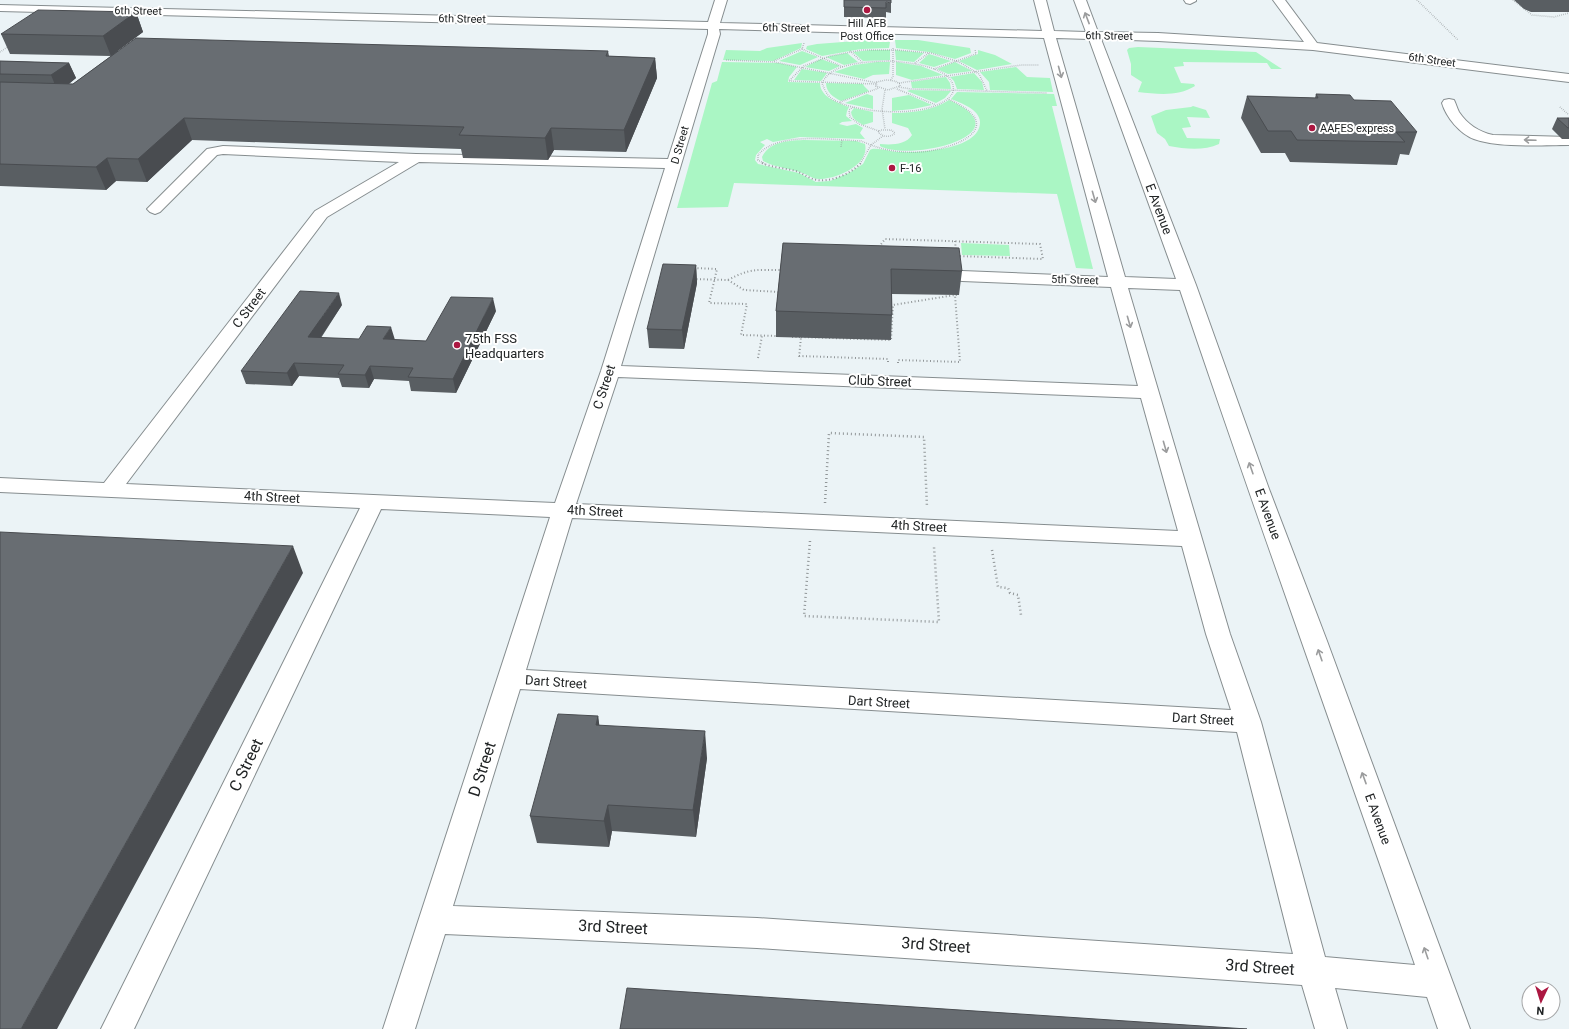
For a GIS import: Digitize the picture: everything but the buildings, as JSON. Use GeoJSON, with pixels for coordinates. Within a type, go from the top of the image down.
{"type":"FeatureCollection","features":[{"type":"Feature","properties":{"kind":"street"},"geometry":{"type":"LineString","coordinates":[[84,10],[98,0]]}},
{"type":"Feature","properties":{"kind":"street"},"geometry":{"type":"LineString","coordinates":[[149,12],[165,0]]}},
{"type":"Feature","properties":{"kind":"street","name":"D Street"},"geometry":{"type":"LineString","coordinates":[[643,264],[714,34],[713,26],[722,0]]}},
{"type":"Feature","properties":{"kind":"street"},"geometry":{"type":"LineString","coordinates":[[1040,0],[1218,634],[1248,722],[1331,1029]]}},
{"type":"Feature","properties":{"kind":"street","name":"E Avenue"},"geometry":{"type":"LineString","coordinates":[[1080,0],[1187,285],[1258,488],[1315,641],[1454,1029]]}},
{"type":"Feature","properties":{"kind":"street"},"geometry":{"type":"LineString","coordinates":[[1279,0],[1313,46]]}},
{"type":"Feature","properties":{"kind":"street","name":"6th Street"},"geometry":{"type":"LineString","coordinates":[[0,8],[1158,37],[1313,46],[1569,78]]}},
{"type":"Feature","properties":{"kind":"street"},"geometry":{"type":"LineString","coordinates":[[1449,104],[1450,109],[1468,129],[1483,137],[1494,139],[1569,141]]}},
{"type":"Feature","properties":{"kind":"street"},"geometry":{"type":"LineString","coordinates":[[155,209],[212,152],[223,150],[416,158],[675,164]]}},
{"type":"Feature","properties":{"kind":"street","name":"C Street"},"geometry":{"type":"LineString","coordinates":[[110,490],[321,214],[416,158]]}},
{"type":"Feature","properties":{"kind":"street","name":"C Street"},"geometry":{"type":"LineString","coordinates":[[563,510],[610,370],[643,264]]}},
{"type":"Feature","properties":{"kind":"street","name":"5th Street"},"geometry":{"type":"LineString","coordinates":[[962,276],[1187,285]]}},
{"type":"Feature","properties":{"kind":"street","name":"Club Street"},"geometry":{"type":"LineString","coordinates":[[610,370],[1149,392]]}},
{"type":"Feature","properties":{"kind":"street","name":"4th Street"},"geometry":{"type":"LineString","coordinates":[[0,485],[1191,539]]}},
{"type":"Feature","properties":{"kind":"street","name":"C Street"},"geometry":{"type":"LineString","coordinates":[[117,1029],[374,502]]}},
{"type":"Feature","properties":{"kind":"street","name":"D Street"},"geometry":{"type":"LineString","coordinates":[[399,1029],[511,679],[563,510]]}},
{"type":"Feature","properties":{"kind":"street","name":"Dart Street"},"geometry":{"type":"LineString","coordinates":[[511,679],[744,694],[1248,722]]}},
{"type":"Feature","properties":{"kind":"street","name":"3rd Street"},"geometry":{"type":"LineString","coordinates":[[435,919],[757,933],[1314,970],[1437,983]]}},
{"type":"Feature","properties":{"kind":"path"},"geometry":{"type":"LineString","coordinates":[[1417,0],[1458,40]]}},
{"type":"Feature","properties":{"kind":"path"},"geometry":{"type":"LineString","coordinates":[[1513,0],[1532,15],[1554,18],[1569,13]]}},
{"type":"Feature","properties":{"kind":"path"},"geometry":{"type":"LineString","coordinates":[[802,49],[805,39]]}},
{"type":"Feature","properties":{"kind":"path"},"geometry":{"type":"LineString","coordinates":[[0,52],[12,44]]}},
{"type":"Feature","properties":{"kind":"path"},"geometry":{"type":"LineString","coordinates":[[891,80],[893,76],[892,44]]}},
{"type":"Feature","properties":{"kind":"path"},"geometry":{"type":"LineString","coordinates":[[934,69],[976,54],[974,47]]}},
{"type":"Feature","properties":{"kind":"path"},"geometry":{"type":"LineString","coordinates":[[774,62],[802,49],[844,67]]}},
{"type":"Feature","properties":{"kind":"path"},"geometry":{"type":"LineString","coordinates":[[987,91],[986,83],[976,72],[956,61],[929,53],[893,49],[850,51],[822,57],[801,66],[792,75],[790,81],[877,84],[891,80],[899,83],[976,72],[1021,65],[1041,65]]}},
{"type":"Feature","properties":{"kind":"path"},"geometry":{"type":"LineString","coordinates":[[850,51],[862,62]]}},
{"type":"Feature","properties":{"kind":"path"},"geometry":{"type":"LineString","coordinates":[[915,64],[929,53]]}},
{"type":"Feature","properties":{"kind":"path"},"geometry":{"type":"LineString","coordinates":[[725,60],[774,62],[801,66],[877,84]]}},
{"type":"Feature","properties":{"kind":"path"},"geometry":{"type":"LineString","coordinates":[[893,61],[915,64],[934,69],[947,76],[953,84],[954,90],[948,99],[936,105],[913,111],[882,112],[853,107],[840,102],[825,92],[823,82],[830,73],[862,62],[893,61]]}},
{"type":"Feature","properties":{"kind":"path"},"geometry":{"type":"LineString","coordinates":[[877,84],[879,88]]}},
{"type":"Feature","properties":{"kind":"path"},"geometry":{"type":"LineString","coordinates":[[896,89],[899,87],[1048,93]]}},
{"type":"Feature","properties":{"kind":"path"},"geometry":{"type":"LineString","coordinates":[[840,102],[879,88],[885,90],[896,89],[936,105]]}},
{"type":"Feature","properties":{"kind":"path"},"geometry":{"type":"LineString","coordinates":[[885,90],[882,98],[882,112],[885,129]]}},
{"type":"Feature","properties":{"kind":"path"},"geometry":{"type":"LineString","coordinates":[[879,131],[885,129],[892,130],[895,133],[892,136],[883,136],[871,145],[867,150],[864,160],[860,164],[834,178],[823,180],[810,179],[801,173],[770,166],[758,160],[758,155],[766,146],[780,141],[795,139],[861,141],[871,145],[884,150],[911,152],[936,149],[961,142],[976,131],[978,120],[967,108],[948,99]]}},
{"type":"Feature","properties":{"kind":"path"},"geometry":{"type":"LineString","coordinates":[[853,107],[849,110],[850,117],[856,122],[879,131],[879,134],[883,136]]}},
{"type":"Feature","properties":{"kind":"path"},"geometry":{"type":"LineString","coordinates":[[1560,107],[1569,115]]}},
{"type":"Feature","properties":{"kind":"path"},"geometry":{"type":"LineString","coordinates":[[851,123],[856,122]]}},
{"type":"Feature","properties":{"kind":"path"},"geometry":{"type":"LineString","coordinates":[[841,147],[842,140]]}},
{"type":"Feature","properties":{"kind":"path"},"geometry":{"type":"LineString","coordinates":[[876,250],[886,239],[955,241],[1040,244],[1043,259],[956,256],[955,241]]}},
{"type":"Feature","properties":{"kind":"path"},"geometry":{"type":"LineString","coordinates":[[688,267],[717,269],[709,303],[747,304],[741,335],[780,336],[781,329]]}},
{"type":"Feature","properties":{"kind":"path"},"geometry":{"type":"LineString","coordinates":[[692,279],[728,280],[742,272],[749,270],[781,270],[783,268]]}},
{"type":"Feature","properties":{"kind":"path"},"geometry":{"type":"LineString","coordinates":[[787,337],[890,340],[893,305],[963,295],[962,276]]}},
{"type":"Feature","properties":{"kind":"path"},"geometry":{"type":"LineString","coordinates":[[728,280],[744,290],[785,292]]}},
{"type":"Feature","properties":{"kind":"path"},"geometry":{"type":"LineString","coordinates":[[779,292],[780,285]]}},
{"type":"Feature","properties":{"kind":"path"},"geometry":{"type":"LineString","coordinates":[[799,356],[888,359],[888,365],[898,365],[898,360],[960,362],[955,295]]}},
{"type":"Feature","properties":{"kind":"path"},"geometry":{"type":"LineString","coordinates":[[758,362],[762,336]]}},
{"type":"Feature","properties":{"kind":"path"},"geometry":{"type":"LineString","coordinates":[[799,361],[801,337]]}},
{"type":"Feature","properties":{"kind":"path"},"geometry":{"type":"LineString","coordinates":[[824,504],[829,433],[924,437],[927,509]]}},
{"type":"Feature","properties":{"kind":"path"},"geometry":{"type":"LineString","coordinates":[[810,541],[804,616],[939,622],[934,547]]}},
{"type":"Feature","properties":{"kind":"path"},"geometry":{"type":"LineString","coordinates":[[992,550],[998,587],[1008,588],[1010,593],[1018,595],[1020,615]]}},
{"type":"Feature","properties":{"kind":"green space"},"geometry":{"type":"Polygon","coordinates":[[[882,39],[881,42],[890,42],[889,48],[861,49],[822,56],[806,49],[807,46],[817,44],[882,39]]]}},
{"type":"Feature","properties":{"kind":"green space"},"geometry":{"type":"Polygon","coordinates":[[[895,40],[918,40],[970,48],[971,53],[955,59],[929,52],[896,48],[895,40]]]}},
{"type":"Feature","properties":{"kind":"green space"},"geometry":{"type":"Polygon","coordinates":[[[802,43],[801,48],[773,61],[723,60],[726,50],[760,51],[767,48],[802,43]]]}},
{"type":"Feature","properties":{"kind":"green space"},"geometry":{"type":"Polygon","coordinates":[[[1138,47],[1256,52],[1282,69],[1271,69],[1267,63],[1183,62],[1184,66],[1174,67],[1181,83],[1194,84],[1195,86],[1182,92],[1167,94],[1138,92],[1142,82],[1131,75],[1131,64],[1127,50],[1129,48],[1138,47]]]}},
{"type":"Feature","properties":{"kind":"green space"},"geometry":{"type":"Polygon","coordinates":[[[890,50],[890,60],[863,61],[853,52],[890,50]]]}},
{"type":"Feature","properties":{"kind":"green space"},"geometry":{"type":"Polygon","coordinates":[[[895,50],[924,53],[914,62],[896,60],[895,50]]]}},
{"type":"Feature","properties":{"kind":"green space"},"geometry":{"type":"Polygon","coordinates":[[[978,50],[995,55],[1012,64],[977,70],[959,61],[978,54],[978,50]]]}},
{"type":"Feature","properties":{"kind":"green space"},"geometry":{"type":"Polygon","coordinates":[[[802,51],[818,57],[800,65],[779,61],[802,51]]]}},
{"type":"Feature","properties":{"kind":"green space"},"geometry":{"type":"Polygon","coordinates":[[[847,53],[858,62],[844,65],[826,57],[847,53]]]}},
{"type":"Feature","properties":{"kind":"green space"},"geometry":{"type":"Polygon","coordinates":[[[929,54],[951,61],[934,67],[919,63],[929,54]]]}},
{"type":"Feature","properties":{"kind":"green space"},"geometry":{"type":"Polygon","coordinates":[[[821,59],[840,66],[829,71],[805,67],[821,59]]]}},
{"type":"Feature","properties":{"kind":"green space"},"geometry":{"type":"Polygon","coordinates":[[[722,62],[778,63],[797,67],[789,77],[788,82],[820,83],[826,96],[849,107],[846,116],[852,121],[842,122],[839,124],[847,126],[856,124],[863,128],[860,133],[865,139],[800,137],[773,142],[767,139],[760,142],[765,145],[756,155],[755,160],[758,164],[799,173],[816,182],[830,181],[849,173],[863,164],[870,150],[872,149],[899,152],[920,152],[946,148],[970,139],[977,132],[980,123],[979,118],[970,108],[951,99],[957,92],[1054,94],[1057,106],[1052,106],[1093,269],[1076,268],[1057,194],[734,183],[728,207],[677,208],[712,83],[717,81],[722,62]]]}},
{"type":"Feature","properties":{"kind":"green space"},"geometry":{"type":"Polygon","coordinates":[[[890,62],[889,74],[873,75],[864,79],[834,72],[854,65],[890,62]]]}},
{"type":"Feature","properties":{"kind":"green space"},"geometry":{"type":"Polygon","coordinates":[[[896,62],[921,66],[943,75],[912,80],[896,75],[896,62]]]}},
{"type":"Feature","properties":{"kind":"green space"},"geometry":{"type":"Polygon","coordinates":[[[955,62],[972,71],[948,74],[937,69],[955,62]]]}},
{"type":"Feature","properties":{"kind":"green space"},"geometry":{"type":"Polygon","coordinates":[[[1016,67],[1027,77],[1050,78],[1053,92],[990,90],[989,82],[980,72],[1016,67]]]}},
{"type":"Feature","properties":{"kind":"green space"},"geometry":{"type":"Polygon","coordinates":[[[802,69],[827,73],[821,81],[794,80],[802,69]]]}},
{"type":"Feature","properties":{"kind":"green space"},"geometry":{"type":"Polygon","coordinates":[[[974,73],[982,82],[984,90],[957,89],[954,81],[950,77],[974,73]]]}},
{"type":"Feature","properties":{"kind":"green space"},"geometry":{"type":"Polygon","coordinates":[[[946,77],[950,83],[951,89],[912,88],[911,82],[946,77]]]}},
{"type":"Feature","properties":{"kind":"green space"},"geometry":{"type":"Polygon","coordinates":[[[826,83],[863,84],[869,91],[841,101],[830,94],[826,83]]]}},
{"type":"Feature","properties":{"kind":"green space"},"geometry":{"type":"Polygon","coordinates":[[[907,91],[951,91],[945,98],[936,103],[907,91]]]}},
{"type":"Feature","properties":{"kind":"green space"},"geometry":{"type":"Polygon","coordinates":[[[867,94],[873,96],[873,109],[845,103],[867,94]]]}},
{"type":"Feature","properties":{"kind":"green space"},"geometry":{"type":"Polygon","coordinates":[[[909,95],[932,105],[892,111],[892,98],[909,95]]]}},
{"type":"Feature","properties":{"kind":"green space"},"geometry":{"type":"Polygon","coordinates":[[[949,100],[970,113],[975,124],[969,134],[955,142],[935,148],[894,150],[880,146],[880,144],[902,143],[912,135],[908,128],[892,123],[892,113],[921,111],[936,107],[949,100]]]}},
{"type":"Feature","properties":{"kind":"green space"},"geometry":{"type":"Polygon","coordinates":[[[1193,106],[1206,110],[1210,118],[1187,117],[1191,127],[1182,128],[1187,138],[1220,139],[1219,144],[1207,148],[1188,149],[1169,146],[1165,139],[1157,133],[1151,116],[1166,110],[1193,106]]]}},
{"type":"Feature","properties":{"kind":"green space"},"geometry":{"type":"Polygon","coordinates":[[[854,108],[873,112],[873,122],[863,125],[857,121],[852,116],[851,112],[854,108]]]}},
{"type":"Feature","properties":{"kind":"green space"},"geometry":{"type":"Polygon","coordinates":[[[803,140],[856,141],[865,144],[865,152],[857,164],[850,169],[834,176],[819,179],[763,161],[762,157],[765,152],[775,145],[803,140]]]}},
{"type":"Feature","properties":{"kind":"green space"},"geometry":{"type":"Polygon","coordinates":[[[961,243],[1009,245],[1010,256],[962,255],[961,243]]]}},
{"type":"Feature","properties":{"kind":"place","name":"Hill AFB Post Office"},"geometry":{"type":"Point","coordinates":[867,10]}},
{"type":"Feature","properties":{"kind":"place","name":"AAFES express"},"geometry":{"type":"Point","coordinates":[1312,128]}},
{"type":"Feature","properties":{"kind":"place","name":"F-16"},"geometry":{"type":"Point","coordinates":[892,168]}},
{"type":"Feature","properties":{"kind":"place","name":"75th FSS Headquarters"},"geometry":{"type":"Point","coordinates":[457,345]}}]}
